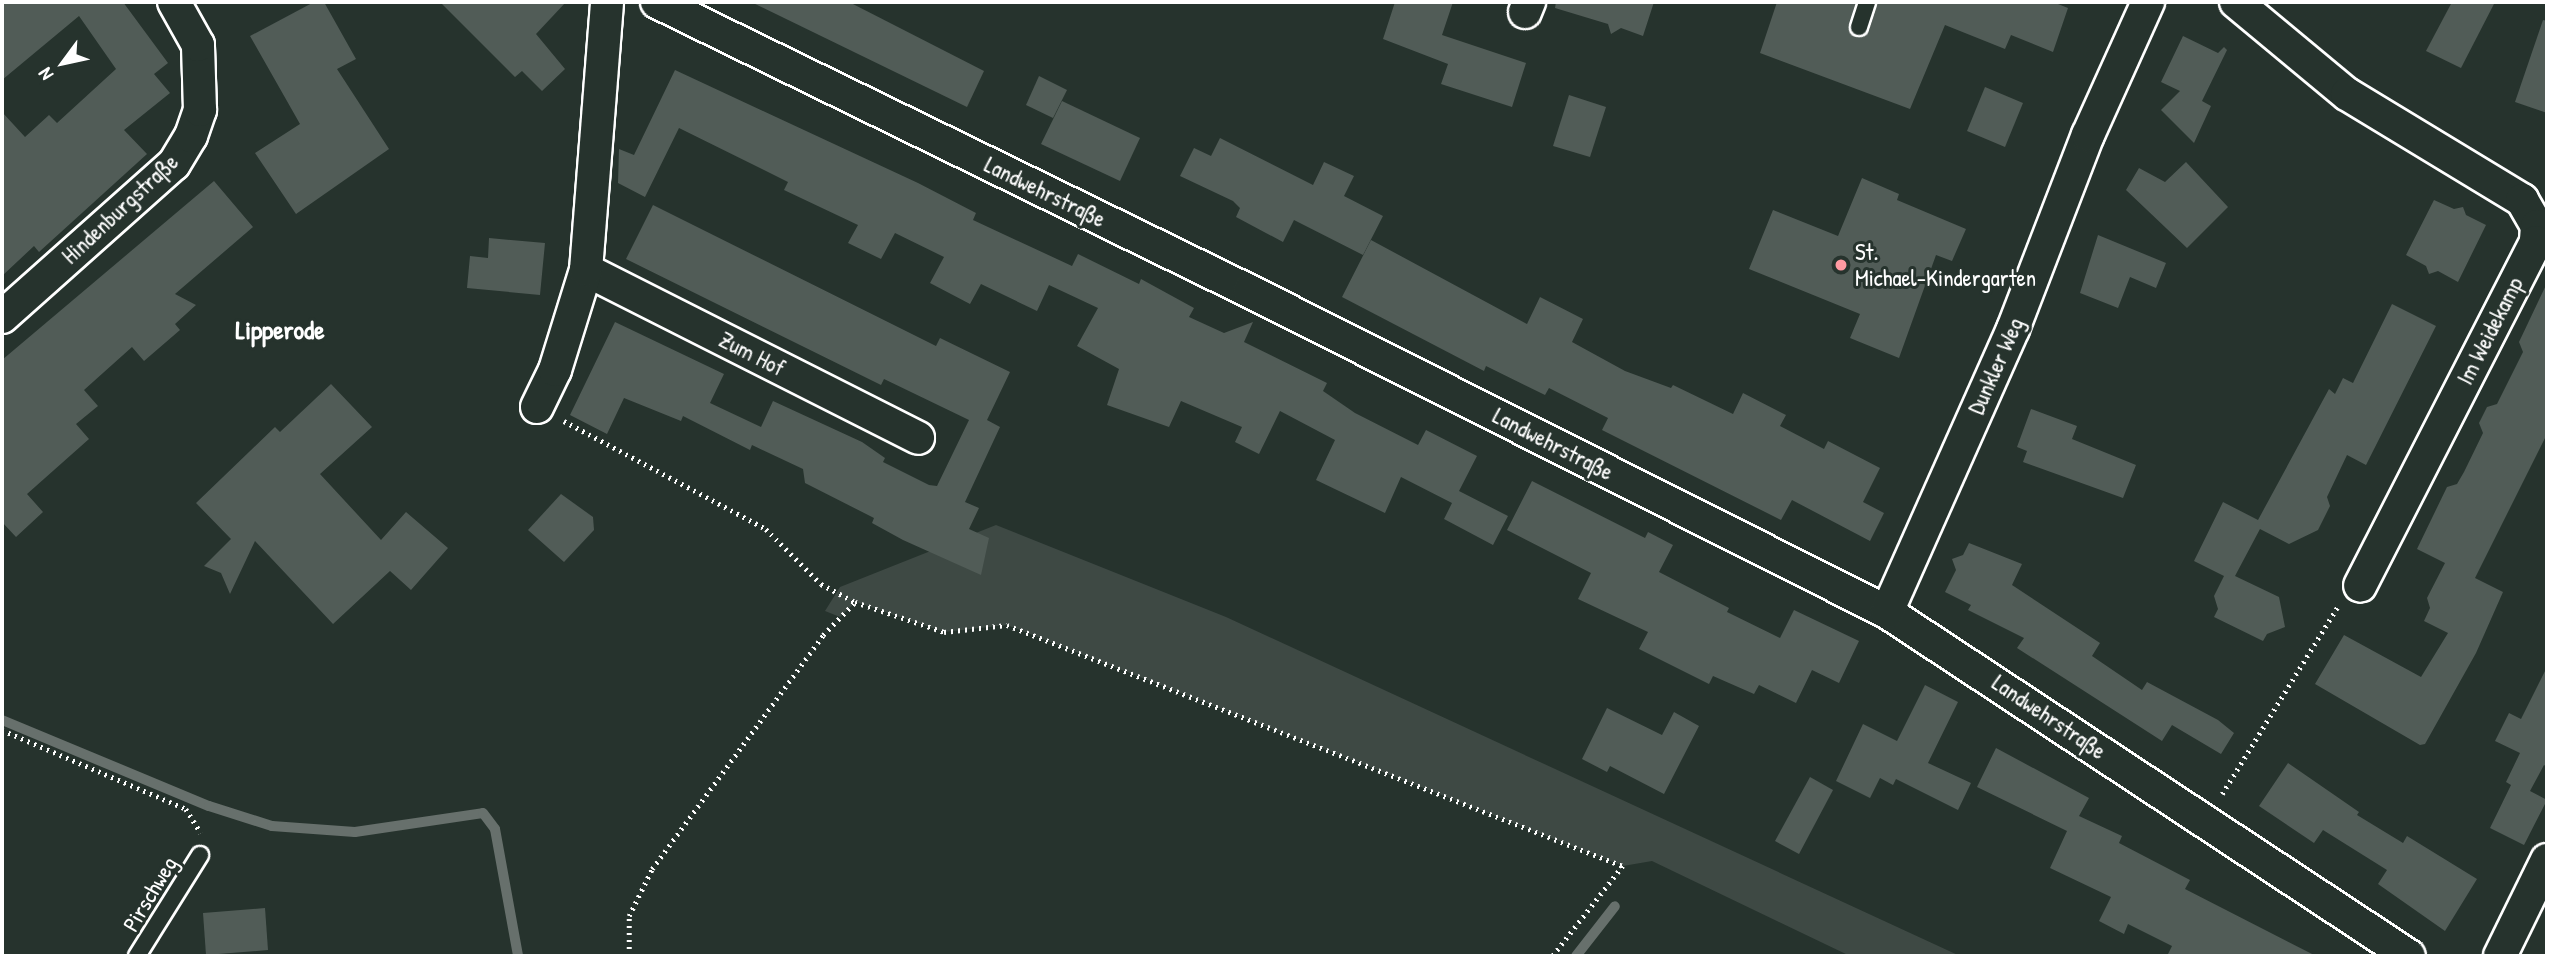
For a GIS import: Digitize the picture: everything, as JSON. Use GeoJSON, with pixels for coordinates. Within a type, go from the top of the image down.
{"type":"FeatureCollection","features":[{"type":"Feature","properties":{"kind":"street","name":"Hindenburgstraße"},"geometry":{"type":"LineString","coordinates":[[2,317],[174,164],[191,136],[200,110],[198,45],[174,2]]}},
{"type":"Feature","properties":{"kind":"street"},"geometry":{"type":"LineString","coordinates":[[537,407],[555,370],[586,270],[607,2]]}},
{"type":"Feature","properties":{"kind":"street","name":"Landwehrstraße"},"geometry":{"type":"LineString","coordinates":[[657,2],[1249,291],[1887,612],[2409,956]]}},
{"type":"Feature","properties":{"kind":"street","name":"Dunkler Weg"},"geometry":{"type":"LineString","coordinates":[[1887,612],[2014,329],[2088,135],[2148,2]]}},
{"type":"Feature","properties":{"kind":"street","name":"Im Weidekamp"},"geometry":{"type":"LineString","coordinates":[[2235,2],[2347,94],[2522,200],[2537,226],[2536,242],[2360,586]]}},
{"type":"Feature","properties":{"kind":"street","name":"Zum Hof"},"geometry":{"type":"LineString","coordinates":[[586,270],[918,438]]}},
{"type":"Feature","properties":{"kind":"street"},"geometry":{"type":"LineString","coordinates":[[2500,956],[2547,860]]}},
{"type":"Feature","properties":{"kind":"lane"},"geometry":{"type":"LineString","coordinates":[[1859,27],[1867,2]]}},
{"type":"Feature","properties":{"kind":"lane","name":"Pirschweg"},"geometry":{"type":"LineString","coordinates":[[137,956],[200,855]]}},
{"type":"Feature","properties":{"kind":"path"},"geometry":{"type":"LineString","coordinates":[[537,407],[766,530],[821,584],[855,602],[944,632],[1007,625],[1623,866],[1553,956]]}},
{"type":"Feature","properties":{"kind":"path"},"geometry":{"type":"LineString","coordinates":[[2205,822],[2338,606],[2360,586]]}},
{"type":"Feature","properties":{"kind":"path"},"geometry":{"type":"LineString","coordinates":[[629,956],[629,916],[652,869],[823,635],[855,602]]}},
{"type":"Feature","properties":{"kind":"path"},"geometry":{"type":"LineString","coordinates":[[2,730],[186,809],[201,829],[200,855]]}},
{"type":"Feature","properties":{"kind":"shaded area"},"geometry":{"type":"Polygon","coordinates":[[[996,525],[1226,617],[1960,956],[1850,956],[1652,861],[1623,866],[1007,625],[944,632],[856,602],[840,617],[825,611],[840,587],[996,525]]]}},
{"type":"Feature","properties":{"kind":"building"},"geometry":{"type":"Polygon","coordinates":[[[2,2],[123,2],[168,63],[154,74],[170,93],[124,130],[147,154],[39,252],[34,246],[2,276],[2,112],[25,137],[49,115],[57,123],[116,69],[79,16],[2,80],[2,2]]]}},
{"type":"Feature","properties":{"kind":"building"},"geometry":{"type":"Polygon","coordinates":[[[314,2],[324,2],[356,59],[337,69],[389,149],[296,214],[255,153],[300,124],[250,36],[314,2]]]}},
{"type":"Feature","properties":{"kind":"building"},"geometry":{"type":"Polygon","coordinates":[[[440,2],[566,2],[536,34],[565,69],[542,91],[522,71],[515,77],[440,2]]]}},
{"type":"Feature","properties":{"kind":"building"},"geometry":{"type":"Polygon","coordinates":[[[751,2],[849,2],[984,71],[967,107],[751,2]]]}},
{"type":"Feature","properties":{"kind":"building"},"geometry":{"type":"Polygon","coordinates":[[[1395,2],[1453,2],[1442,35],[1526,63],[1512,107],[1441,84],[1448,64],[1383,39],[1395,2]]]}},
{"type":"Feature","properties":{"kind":"building"},"geometry":{"type":"Polygon","coordinates":[[[1556,2],[1654,2],[1643,36],[1621,28],[1611,34],[1608,24],[1555,8],[1556,2]]]}},
{"type":"Feature","properties":{"kind":"building"},"geometry":{"type":"Polygon","coordinates":[[[1777,2],[1856,2],[1849,29],[1861,37],[1869,30],[1877,2],[2053,2],[2068,8],[2053,52],[2011,35],[2005,49],[1945,25],[1910,109],[1760,53],[1777,2]]]}},
{"type":"Feature","properties":{"kind":"building"},"geometry":{"type":"Polygon","coordinates":[[[2452,2],[2495,2],[2461,68],[2426,51],[2452,2]]]}},
{"type":"Feature","properties":{"kind":"building"},"geometry":{"type":"Polygon","coordinates":[[[2543,20],[2547,21],[2547,113],[2515,102],[2543,20]]]}},
{"type":"Feature","properties":{"kind":"building"},"geometry":{"type":"Polygon","coordinates":[[[2183,36],[2218,53],[2224,47],[2227,50],[2202,101],[2211,106],[2194,143],[2161,110],[2180,91],[2161,82],[2183,36]]]}},
{"type":"Feature","properties":{"kind":"building"},"geometry":{"type":"Polygon","coordinates":[[[675,70],[918,183],[976,213],[973,220],[1072,266],[1078,254],[1139,284],[1141,279],[1194,308],[1189,317],[1224,333],[1253,322],[1244,342],[1327,383],[1323,391],[1355,413],[1418,445],[1426,430],[1477,456],[1459,491],[1508,516],[1493,545],[1444,519],[1452,503],[1401,477],[1385,513],[1316,480],[1335,440],[1280,411],[1259,454],[1235,442],[1242,427],[1181,401],[1169,427],[1107,405],[1119,369],[1077,346],[1098,308],[1049,285],[1037,311],[981,284],[970,304],[930,283],[944,257],[895,233],[881,259],[848,243],[858,225],[784,190],[788,182],[679,128],[645,197],[618,183],[619,149],[634,155],[675,70]]]}},
{"type":"Feature","properties":{"kind":"building"},"geometry":{"type":"Polygon","coordinates":[[[1039,76],[1067,90],[1053,118],[1026,105],[1039,76]]]}},
{"type":"Feature","properties":{"kind":"building"},"geometry":{"type":"Polygon","coordinates":[[[1985,87],[2023,103],[2005,147],[1967,131],[1985,87]]]}},
{"type":"Feature","properties":{"kind":"building"},"geometry":{"type":"Polygon","coordinates":[[[1569,95],[1606,107],[1590,157],[1553,146],[1569,95]]]}},
{"type":"Feature","properties":{"kind":"building"},"geometry":{"type":"Polygon","coordinates":[[[1062,101],[1140,138],[1120,181],[1041,144],[1062,101]]]}},
{"type":"Feature","properties":{"kind":"building"},"geometry":{"type":"Polygon","coordinates":[[[1220,138],[1313,185],[1324,162],[1354,176],[1344,196],[1383,216],[1363,255],[1294,220],[1283,242],[1236,217],[1240,208],[1233,201],[1180,176],[1194,148],[1211,156],[1220,138]]]}},
{"type":"Feature","properties":{"kind":"building"},"geometry":{"type":"Polygon","coordinates":[[[2186,162],[2228,207],[2187,248],[2126,190],[2139,168],[2165,182],[2186,162]]]}},
{"type":"Feature","properties":{"kind":"building","name":"St. Michael-Kindergarten"},"geometry":{"type":"Polygon","coordinates":[[[1862,178],[1899,194],[1897,200],[1966,229],[1952,261],[1936,255],[1899,358],[1850,338],[1860,314],[1749,269],[1773,210],[1838,236],[1862,178]]]}},
{"type":"Feature","properties":{"kind":"building"},"geometry":{"type":"Polygon","coordinates":[[[214,181],[253,227],[175,294],[196,305],[175,324],[180,330],[144,361],[132,347],[84,390],[98,406],[76,424],[89,439],[27,494],[43,512],[16,537],[2,522],[2,360],[214,181]]]}},
{"type":"Feature","properties":{"kind":"building"},"geometry":{"type":"Polygon","coordinates":[[[2434,200],[2454,209],[2463,207],[2466,215],[2486,225],[2458,282],[2438,271],[2429,274],[2426,266],[2406,255],[2434,200]]]}},
{"type":"Feature","properties":{"kind":"building"},"geometry":{"type":"Polygon","coordinates":[[[653,205],[936,346],[940,338],[1010,372],[987,420],[1000,427],[965,502],[979,508],[969,529],[989,538],[981,575],[872,523],[874,518],[805,483],[803,469],[752,445],[750,450],[683,416],[681,421],[624,398],[607,434],[570,415],[615,322],[724,374],[710,403],[761,427],[773,401],[862,442],[885,458],[883,462],[929,485],[937,486],[969,420],[884,379],[881,385],[626,259],[653,205]]]}},
{"type":"Feature","properties":{"kind":"building"},"geometry":{"type":"Polygon","coordinates":[[[2098,235],[2166,263],[2156,288],[2130,277],[2118,308],[2080,293],[2098,235]]]}},
{"type":"Feature","properties":{"kind":"building"},"geometry":{"type":"Polygon","coordinates":[[[489,238],[545,243],[540,295],[467,288],[470,256],[488,258],[489,238]]]}},
{"type":"Feature","properties":{"kind":"building"},"geometry":{"type":"Polygon","coordinates":[[[1371,240],[1527,324],[1540,297],[1583,319],[1572,342],[1625,371],[1671,388],[1673,385],[1733,414],[1743,393],[1786,415],[1780,426],[1824,449],[1828,441],[1880,468],[1863,502],[1884,513],[1870,541],[1792,500],[1781,520],[1602,430],[1608,418],[1549,388],[1545,395],[1486,366],[1484,371],[1342,297],[1371,240]]]}},
{"type":"Feature","properties":{"kind":"building"},"geometry":{"type":"Polygon","coordinates":[[[2547,283],[2547,434],[2475,578],[2503,592],[2476,653],[2425,744],[2420,745],[2315,684],[2344,635],[2421,677],[2448,633],[2424,621],[2430,608],[2427,598],[2445,563],[2417,549],[2447,487],[2457,484],[2464,472],[2483,433],[2479,423],[2487,407],[2497,404],[2523,352],[2519,342],[2547,283]]]}},
{"type":"Feature","properties":{"kind":"building"},"geometry":{"type":"Polygon","coordinates":[[[2392,304],[2436,326],[2366,465],[2347,455],[2327,497],[2330,506],[2318,530],[2289,544],[2260,529],[2235,576],[2279,597],[2285,627],[2267,634],[2263,641],[2214,617],[2218,609],[2214,596],[2224,576],[2194,561],[2223,502],[2258,520],[2329,389],[2335,394],[2343,378],[2353,383],[2392,304]]]}},
{"type":"Feature","properties":{"kind":"building"},"geometry":{"type":"Polygon","coordinates":[[[331,384],[372,427],[320,474],[381,540],[406,512],[448,548],[411,590],[390,571],[333,624],[255,541],[230,594],[221,573],[204,566],[231,539],[196,503],[275,427],[280,432],[331,384]]]}},
{"type":"Feature","properties":{"kind":"building"},"geometry":{"type":"Polygon","coordinates":[[[2031,409],[2077,426],[2072,439],[2136,465],[2123,498],[2023,462],[2027,451],[2017,447],[2031,409]]]}},
{"type":"Feature","properties":{"kind":"building"},"geometry":{"type":"Polygon","coordinates":[[[1532,481],[1645,538],[1648,532],[1673,545],[1659,572],[1729,608],[1727,612],[1780,638],[1794,610],[1859,641],[1839,683],[1812,670],[1796,703],[1759,685],[1754,694],[1713,676],[1709,684],[1639,649],[1648,632],[1578,599],[1591,573],[1507,530],[1532,481]]]}},
{"type":"Feature","properties":{"kind":"building"},"geometry":{"type":"Polygon","coordinates":[[[561,494],[593,517],[594,530],[564,562],[528,530],[561,494]]]}},
{"type":"Feature","properties":{"kind":"building"},"geometry":{"type":"Polygon","coordinates":[[[1969,543],[2022,564],[2012,585],[2100,643],[2092,656],[2142,690],[2147,682],[2218,720],[2234,733],[2221,754],[2172,725],[2162,741],[2017,648],[2024,638],[1968,610],[1971,605],[1945,592],[1956,570],[1952,559],[1963,555],[1969,543]]]}},
{"type":"Feature","properties":{"kind":"building"},"geometry":{"type":"Polygon","coordinates":[[[2547,667],[2547,767],[2544,765],[2530,791],[2547,800],[2524,845],[2490,828],[2511,785],[2506,782],[2520,753],[2495,741],[2509,713],[2521,719],[2547,667]]]}},
{"type":"Feature","properties":{"kind":"building"},"geometry":{"type":"Polygon","coordinates":[[[1925,685],[1958,702],[1928,763],[1971,783],[1958,810],[1896,779],[1893,785],[1880,778],[1870,798],[1836,781],[1863,724],[1897,741],[1925,685]]]}},
{"type":"Feature","properties":{"kind":"building"},"geometry":{"type":"Polygon","coordinates":[[[1607,708],[1662,735],[1674,712],[1699,726],[1664,794],[1610,766],[1607,772],[1582,759],[1607,708]]]}},
{"type":"Feature","properties":{"kind":"building"},"geometry":{"type":"Polygon","coordinates":[[[1996,748],[2089,798],[2079,816],[2122,836],[2119,843],[2190,880],[2185,889],[2316,956],[2167,956],[2172,946],[2128,924],[2124,934],[2099,921],[2111,897],[2050,868],[2067,831],[1977,787],[1996,748]]]}},
{"type":"Feature","properties":{"kind":"building"},"geometry":{"type":"Polygon","coordinates":[[[2288,763],[2359,812],[2357,815],[2403,843],[2407,836],[2477,879],[2445,931],[2378,884],[2387,870],[2323,830],[2314,843],[2259,806],[2288,763]]]}},
{"type":"Feature","properties":{"kind":"building"},"geometry":{"type":"Polygon","coordinates":[[[1810,777],[1833,790],[1799,854],[1775,841],[1810,777]]]}},
{"type":"Feature","properties":{"kind":"building"},"geometry":{"type":"Polygon","coordinates":[[[265,908],[268,950],[206,955],[203,913],[265,908]]]}},
{"type":"Feature","properties":{"kind":"waterway"},"geometry":{"type":"LineString","coordinates":[[2,720],[209,806],[272,826],[355,832],[483,813],[495,829],[518,956]]}},
{"type":"Feature","properties":{"kind":"waterway"},"geometry":{"type":"LineString","coordinates":[[1576,956],[1615,906]]}},
{"type":"Feature","properties":{"kind":"place","name":"St. Michael-Kindergarten"},"geometry":{"type":"Point","coordinates":[1841,265]}},
{"type":"Feature","properties":{"kind":"district","name":"Lipperode"},"geometry":{"type":"Point","coordinates":[280,330]}}]}
